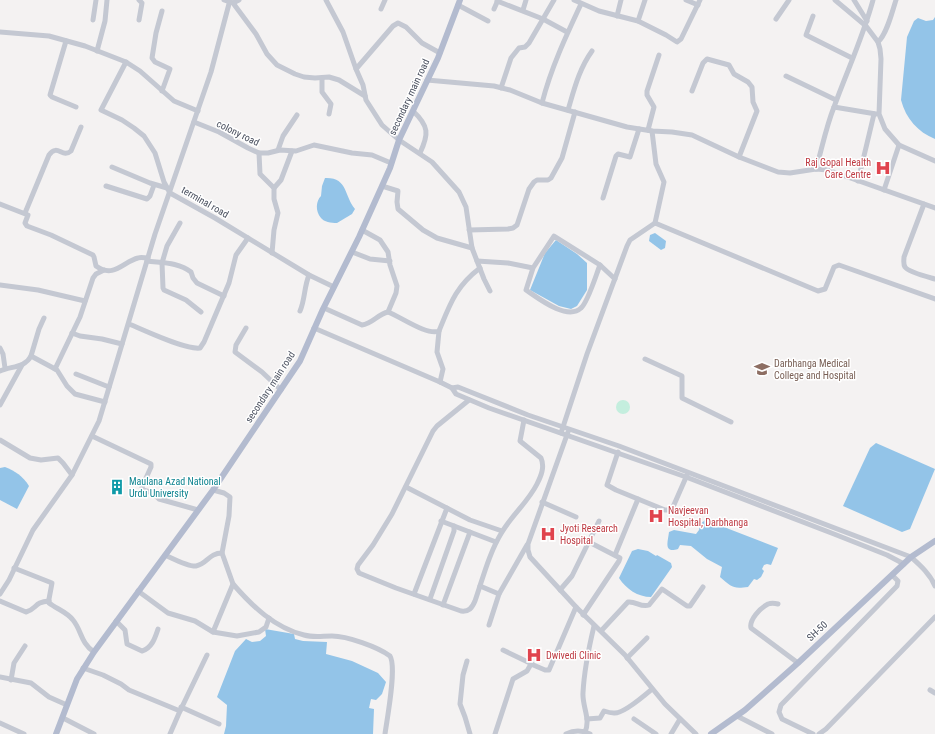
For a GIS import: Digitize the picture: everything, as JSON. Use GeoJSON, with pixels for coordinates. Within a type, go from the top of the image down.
{"type":"FeatureCollection","features":[{"type":"Feature","properties":{"kind":"main road","name":"secondary main road"},"geometry":{"type":"LineString","coordinates":[[56,734],[77,679],[83,668],[213,490],[300,361],[314,328],[352,252],[382,186],[399,140],[440,53],[459,2]]}},
{"type":"Feature","properties":{"kind":"main road","name":"SH-50"},"geometry":{"type":"LineString","coordinates":[[711,734],[737,716],[798,663],[904,564],[935,541]]}},
{"type":"Feature","properties":{"kind":"street"},"geometry":{"type":"LineString","coordinates":[[93,20],[96,0]]}},
{"type":"Feature","properties":{"kind":"street"},"geometry":{"type":"LineString","coordinates":[[97,51],[105,21],[107,0]]}},
{"type":"Feature","properties":{"kind":"street"},"geometry":{"type":"LineString","coordinates":[[138,20],[142,3],[139,0]]}},
{"type":"Feature","properties":{"kind":"street"},"geometry":{"type":"LineString","coordinates":[[229,2],[239,0]]}},
{"type":"Feature","properties":{"kind":"street"},"geometry":{"type":"LineString","coordinates":[[381,9],[385,0]]}},
{"type":"Feature","properties":{"kind":"street"},"geometry":{"type":"LineString","coordinates":[[494,9],[497,0],[543,19],[567,32]]}},
{"type":"Feature","properties":{"kind":"street"},"geometry":{"type":"LineString","coordinates":[[523,10],[526,0]]}},
{"type":"Feature","properties":{"kind":"street"},"geometry":{"type":"LineString","coordinates":[[500,88],[513,55],[519,48],[525,47],[529,43],[554,0]]}},
{"type":"Feature","properties":{"kind":"street"},"geometry":{"type":"LineString","coordinates":[[574,0],[584,3],[599,11],[638,21],[678,42],[699,2],[686,0]]}},
{"type":"Feature","properties":{"kind":"street"},"geometry":{"type":"LineString","coordinates":[[617,16],[621,0]]}},
{"type":"Feature","properties":{"kind":"street"},"geometry":{"type":"LineString","coordinates":[[638,21],[645,0]]}},
{"type":"Feature","properties":{"kind":"street"},"geometry":{"type":"LineString","coordinates":[[776,20],[788,0]]}},
{"type":"Feature","properties":{"kind":"street"},"geometry":{"type":"LineString","coordinates":[[834,0],[866,24]]}},
{"type":"Feature","properties":{"kind":"street"},"geometry":{"type":"LineString","coordinates":[[854,0],[866,24],[878,42],[881,59],[876,114],[858,181]]}},
{"type":"Feature","properties":{"kind":"street"},"geometry":{"type":"LineString","coordinates":[[816,169],[836,100],[866,24],[873,0]]}},
{"type":"Feature","properties":{"kind":"street"},"geometry":{"type":"LineString","coordinates":[[878,42],[885,31],[896,0]]}},
{"type":"Feature","properties":{"kind":"street"},"geometry":{"type":"LineString","coordinates":[[328,1],[343,32],[363,85],[368,103],[382,125],[399,140],[432,162],[459,192],[466,207],[472,248],[490,291]]}},
{"type":"Feature","properties":{"kind":"street"},"geometry":{"type":"LineString","coordinates":[[229,2],[256,34],[267,54],[277,65],[295,74],[340,80],[365,96]]}},
{"type":"Feature","properties":{"kind":"street"},"geometry":{"type":"LineString","coordinates":[[0,594],[9,580],[32,530],[72,476],[99,421],[169,190],[211,72],[229,2]]}},
{"type":"Feature","properties":{"kind":"street"},"geometry":{"type":"LineString","coordinates":[[459,2],[488,21]]}},
{"type":"Feature","properties":{"kind":"street"},"geometry":{"type":"LineString","coordinates":[[542,103],[548,78],[567,32],[584,3]]}},
{"type":"Feature","properties":{"kind":"street"},"geometry":{"type":"LineString","coordinates":[[162,11],[156,33],[152,58],[153,61],[170,69],[162,91]]}},
{"type":"Feature","properties":{"kind":"street"},"geometry":{"type":"LineString","coordinates":[[813,16],[806,35],[852,58]]}},
{"type":"Feature","properties":{"kind":"street"},"geometry":{"type":"LineString","coordinates":[[356,69],[393,26],[398,23],[406,27],[422,43],[440,53]]}},
{"type":"Feature","properties":{"kind":"street"},"geometry":{"type":"LineString","coordinates":[[0,32],[49,36],[126,62],[174,101],[198,111]]}},
{"type":"Feature","properties":{"kind":"street"},"geometry":{"type":"LineString","coordinates":[[66,41],[50,95],[76,107]]}},
{"type":"Feature","properties":{"kind":"street"},"geometry":{"type":"LineString","coordinates":[[568,110],[577,79],[586,59],[592,52]]}},
{"type":"Feature","properties":{"kind":"street"},"geometry":{"type":"LineString","coordinates":[[489,625],[498,594],[528,544],[565,431],[588,354],[625,249],[630,240],[655,223],[664,182],[656,164],[650,130],[654,107],[647,95],[647,91],[659,55]]}},
{"type":"Feature","properties":{"kind":"street"},"geometry":{"type":"LineString","coordinates":[[692,91],[702,63],[707,59],[729,65],[734,74],[751,84],[753,90],[753,102],[757,112],[738,157]]}},
{"type":"Feature","properties":{"kind":"street","name":"terminal road"},"geometry":{"type":"LineString","coordinates":[[126,62],[101,110],[122,120],[144,136],[156,153],[164,182],[169,190],[309,275],[334,287]]}},
{"type":"Feature","properties":{"kind":"street"},"geometry":{"type":"LineString","coordinates":[[786,76],[836,100]]}},
{"type":"Feature","properties":{"kind":"street"},"geometry":{"type":"LineString","coordinates":[[322,78],[322,92],[331,104],[329,114]]}},
{"type":"Feature","properties":{"kind":"street"},"geometry":{"type":"LineString","coordinates":[[428,80],[494,86],[510,90],[542,103],[606,122],[639,129],[692,135],[738,157],[778,172],[790,173],[816,169],[828,170],[935,208]]}},
{"type":"Feature","properties":{"kind":"street"},"geometry":{"type":"LineString","coordinates":[[834,107],[876,114],[885,129],[900,145],[935,161]]}},
{"type":"Feature","properties":{"kind":"street"},"geometry":{"type":"LineString","coordinates":[[412,111],[422,122],[427,134],[420,154]]}},
{"type":"Feature","properties":{"kind":"street"},"geometry":{"type":"LineString","coordinates":[[469,230],[513,228],[517,225],[531,185],[537,180],[548,180],[551,178],[562,158],[575,112]]}},
{"type":"Feature","properties":{"kind":"street"},"geometry":{"type":"LineString","coordinates":[[278,150],[283,136],[297,115]]}},
{"type":"Feature","properties":{"kind":"street","name":"colony road"},"geometry":{"type":"LineString","coordinates":[[194,122],[219,132],[259,153],[268,153],[278,150],[292,152],[314,145],[319,145],[352,153],[372,155],[391,163]]}},
{"type":"Feature","properties":{"kind":"street"},"geometry":{"type":"LineString","coordinates":[[25,213],[49,155],[55,150],[66,154],[69,153],[81,127]]}},
{"type":"Feature","properties":{"kind":"street"},"geometry":{"type":"LineString","coordinates":[[603,198],[616,156],[618,154],[630,157],[639,129]]}},
{"type":"Feature","properties":{"kind":"street"},"geometry":{"type":"LineString","coordinates":[[884,190],[900,145]]}},
{"type":"Feature","properties":{"kind":"street"},"geometry":{"type":"LineString","coordinates":[[272,252],[278,213],[274,200],[274,188],[281,180],[292,152]]}},
{"type":"Feature","properties":{"kind":"street"},"geometry":{"type":"LineString","coordinates":[[259,153],[260,174],[274,188]]}},
{"type":"Feature","properties":{"kind":"street"},"geometry":{"type":"LineString","coordinates":[[112,167],[169,190]]}},
{"type":"Feature","properties":{"kind":"street"},"geometry":{"type":"LineString","coordinates":[[106,186],[147,199],[150,196],[154,185]]}},
{"type":"Feature","properties":{"kind":"street"},"geometry":{"type":"LineString","coordinates":[[382,186],[398,191],[398,209],[423,230],[437,238],[472,248]]}},
{"type":"Feature","properties":{"kind":"street"},"geometry":{"type":"LineString","coordinates":[[0,204],[28,215],[25,223],[27,226],[51,235],[93,255],[96,266],[104,270]]}},
{"type":"Feature","properties":{"kind":"street"},"geometry":{"type":"LineString","coordinates":[[924,204],[904,257],[904,265],[906,269],[910,271],[935,279]]}},
{"type":"Feature","properties":{"kind":"street"},"geometry":{"type":"LineString","coordinates":[[180,223],[167,246],[162,263],[164,289],[186,300],[201,312]]}},
{"type":"Feature","properties":{"kind":"street"},"geometry":{"type":"LineString","coordinates":[[655,223],[818,291],[825,289],[834,267],[840,265],[935,299]]}},
{"type":"Feature","properties":{"kind":"street"},"geometry":{"type":"LineString","coordinates":[[362,230],[380,240],[388,252],[397,289],[388,312]]}},
{"type":"Feature","properties":{"kind":"street"},"geometry":{"type":"LineString","coordinates":[[600,265],[587,298],[581,308],[573,312],[565,312],[546,303],[526,290],[533,268],[554,236],[600,265],[614,279]]}},
{"type":"Feature","properties":{"kind":"street"},"geometry":{"type":"LineString","coordinates":[[129,324],[178,343],[200,348],[224,296],[236,255],[248,238]]}},
{"type":"Feature","properties":{"kind":"street"},"geometry":{"type":"LineString","coordinates":[[352,252],[370,259],[390,261]]}},
{"type":"Feature","properties":{"kind":"street"},"geometry":{"type":"LineString","coordinates":[[55,369],[72,333],[93,278],[96,274],[104,270],[115,269],[137,258],[170,263],[188,269],[197,283],[224,296]]}},
{"type":"Feature","properties":{"kind":"street"},"geometry":{"type":"LineString","coordinates":[[477,261],[508,263],[533,268]]}},
{"type":"Feature","properties":{"kind":"street"},"geometry":{"type":"LineString","coordinates":[[440,382],[444,369],[437,352],[439,330],[448,308],[460,287],[468,277],[480,268]]}},
{"type":"Feature","properties":{"kind":"street"},"geometry":{"type":"LineString","coordinates":[[300,311],[309,275]]}},
{"type":"Feature","properties":{"kind":"street"},"geometry":{"type":"LineString","coordinates":[[0,285],[38,290],[85,301]]}},
{"type":"Feature","properties":{"kind":"street"},"geometry":{"type":"LineString","coordinates":[[324,308],[362,325],[367,324],[388,312],[427,331],[435,332],[439,330]]}},
{"type":"Feature","properties":{"kind":"street"},"geometry":{"type":"LineString","coordinates":[[0,348],[3,354],[3,370],[22,365],[27,362],[31,356],[44,318]]}},
{"type":"Feature","properties":{"kind":"street"},"geometry":{"type":"LineString","coordinates":[[246,328],[236,345],[235,352],[262,372],[281,390]]}},
{"type":"Feature","properties":{"kind":"street"},"geometry":{"type":"LineString","coordinates":[[314,328],[440,382],[452,388],[456,394],[469,400],[524,420],[619,446],[687,475]]}},
{"type":"Feature","properties":{"kind":"street"},"geometry":{"type":"LineString","coordinates":[[72,333],[84,337],[102,339],[122,344]]}},
{"type":"Feature","properties":{"kind":"street"},"geometry":{"type":"LineString","coordinates":[[31,356],[55,369],[67,386],[75,394],[104,402]]}},
{"type":"Feature","properties":{"kind":"street"},"geometry":{"type":"LineString","coordinates":[[645,359],[682,376],[682,398],[731,422]]}},
{"type":"Feature","properties":{"kind":"street"},"geometry":{"type":"LineString","coordinates":[[0,405],[22,365]]}},
{"type":"Feature","properties":{"kind":"street"},"geometry":{"type":"LineString","coordinates":[[76,374],[109,387]]}},
{"type":"Feature","properties":{"kind":"street"},"geometry":{"type":"LineString","coordinates":[[452,388],[458,387],[618,452],[687,475],[692,474],[722,489],[841,536],[887,555],[904,564]]}},
{"type":"Feature","properties":{"kind":"street"},"geometry":{"type":"LineString","coordinates":[[469,400],[435,428],[392,514],[373,545],[358,565],[357,569],[360,573],[443,605],[461,611],[467,611],[472,606],[496,542],[502,531],[532,492],[542,470],[543,462],[541,458],[520,441],[524,420]]}},
{"type":"Feature","properties":{"kind":"street"},"geometry":{"type":"LineString","coordinates":[[512,416],[514,410]]}},
{"type":"Feature","properties":{"kind":"street"},"geometry":{"type":"LineString","coordinates":[[92,436],[150,464],[151,467],[142,488],[143,490],[153,493],[159,499],[198,510]]}},
{"type":"Feature","properties":{"kind":"street"},"geometry":{"type":"LineString","coordinates":[[0,440],[30,458],[41,460],[55,458],[60,459],[72,476]]}},
{"type":"Feature","properties":{"kind":"street"},"geometry":{"type":"LineString","coordinates":[[618,452],[608,485],[616,490],[665,510],[669,510],[673,507],[687,475]]}},
{"type":"Feature","properties":{"kind":"street"},"geometry":{"type":"LineString","coordinates":[[406,487],[430,498],[470,520],[502,531]]}},
{"type":"Feature","properties":{"kind":"street"},"geometry":{"type":"LineString","coordinates":[[722,489],[911,558],[932,578],[935,586]]}},
{"type":"Feature","properties":{"kind":"street"},"geometry":{"type":"LineString","coordinates":[[213,490],[224,493],[230,497],[229,516],[222,553],[233,584],[248,602],[286,629],[305,636],[340,637],[382,651],[390,656],[392,659],[392,668],[384,734]]}},
{"type":"Feature","properties":{"kind":"street"},"geometry":{"type":"LineString","coordinates":[[615,555],[638,499]]}},
{"type":"Feature","properties":{"kind":"street"},"geometry":{"type":"LineString","coordinates":[[542,502],[576,517]]}},
{"type":"Feature","properties":{"kind":"street"},"geometry":{"type":"LineString","coordinates":[[414,594],[447,508]]}},
{"type":"Feature","properties":{"kind":"street"},"geometry":{"type":"LineString","coordinates":[[441,521],[496,542]]}},
{"type":"Feature","properties":{"kind":"street"},"geometry":{"type":"LineString","coordinates":[[560,590],[572,576],[599,521]]}},
{"type":"Feature","properties":{"kind":"street"},"geometry":{"type":"LineString","coordinates":[[430,600],[454,531],[454,526]]}},
{"type":"Feature","properties":{"kind":"street"},"geometry":{"type":"LineString","coordinates":[[443,605],[470,532]]}},
{"type":"Feature","properties":{"kind":"street"},"geometry":{"type":"LineString","coordinates":[[583,615],[619,562],[619,557],[589,542]]}},
{"type":"Feature","properties":{"kind":"street"},"geometry":{"type":"LineString","coordinates":[[528,544],[530,557],[576,608],[627,658],[680,720],[696,734]]}},
{"type":"Feature","properties":{"kind":"street"},"geometry":{"type":"LineString","coordinates":[[165,555],[194,566],[200,564],[214,554],[222,553]]}},
{"type":"Feature","properties":{"kind":"street"},"geometry":{"type":"LineString","coordinates":[[14,568],[52,583],[49,601],[51,605],[70,616],[77,625],[85,644],[94,652]]}},
{"type":"Feature","properties":{"kind":"street"},"geometry":{"type":"LineString","coordinates":[[813,734],[782,718],[779,712],[781,705],[895,588],[898,581],[892,575]]}},
{"type":"Feature","properties":{"kind":"street"},"geometry":{"type":"LineString","coordinates":[[212,632],[233,584]]}},
{"type":"Feature","properties":{"kind":"street"},"geometry":{"type":"LineString","coordinates":[[480,586],[498,594]]}},
{"type":"Feature","properties":{"kind":"street"},"geometry":{"type":"LineString","coordinates":[[600,631],[628,602],[634,602],[643,606],[649,605],[662,589],[689,606],[703,586]]}},
{"type":"Feature","properties":{"kind":"street"},"geometry":{"type":"LineString","coordinates":[[138,591],[168,613],[195,621],[212,632],[232,636],[259,632],[266,627],[270,618]]}},
{"type":"Feature","properties":{"kind":"street"},"geometry":{"type":"LineString","coordinates":[[0,600],[26,612],[30,611],[39,602],[49,601]]}},
{"type":"Feature","properties":{"kind":"street"},"geometry":{"type":"LineString","coordinates":[[778,604],[768,604],[762,608],[750,624],[751,628],[798,663]]}},
{"type":"Feature","properties":{"kind":"street"},"geometry":{"type":"LineString","coordinates":[[503,650],[532,664],[549,670],[576,608]]}},
{"type":"Feature","properties":{"kind":"street"},"geometry":{"type":"LineString","coordinates":[[819,734],[826,729],[935,617]]}},
{"type":"Feature","properties":{"kind":"street"},"geometry":{"type":"LineString","coordinates":[[116,622],[125,630],[127,644],[142,651],[153,642],[158,628]]}},
{"type":"Feature","properties":{"kind":"street"},"geometry":{"type":"LineString","coordinates":[[566,734],[577,731],[588,733],[587,719],[583,704],[583,694],[590,641],[594,626]]}},
{"type":"Feature","properties":{"kind":"street"},"geometry":{"type":"LineString","coordinates":[[627,658],[647,638]]}},
{"type":"Feature","properties":{"kind":"street"},"geometry":{"type":"LineString","coordinates":[[11,680],[14,663],[25,646]]}},
{"type":"Feature","properties":{"kind":"street"},"geometry":{"type":"LineString","coordinates":[[170,734],[180,709],[207,655]]}},
{"type":"Feature","properties":{"kind":"street"},"geometry":{"type":"LineString","coordinates":[[467,661],[463,675],[460,704],[470,734]]}},
{"type":"Feature","properties":{"kind":"street"},"geometry":{"type":"LineString","coordinates":[[495,734],[511,682],[514,677],[527,671],[532,664]]}},
{"type":"Feature","properties":{"kind":"street"},"geometry":{"type":"LineString","coordinates":[[83,668],[103,675],[129,690],[219,724]]}},
{"type":"Feature","properties":{"kind":"street"},"geometry":{"type":"LineString","coordinates":[[0,677],[31,683],[49,697],[67,705]]}},
{"type":"Feature","properties":{"kind":"street"},"geometry":{"type":"LineString","coordinates":[[587,719],[598,718],[603,712],[606,711],[614,714],[618,713],[635,703],[652,689]]}},
{"type":"Feature","properties":{"kind":"street"},"geometry":{"type":"LineString","coordinates":[[737,716],[772,734]]}},
{"type":"Feature","properties":{"kind":"street"},"geometry":{"type":"LineString","coordinates":[[63,718],[94,734]]}},
{"type":"Feature","properties":{"kind":"street"},"geometry":{"type":"LineString","coordinates":[[634,719],[656,734]]}},
{"type":"Feature","properties":{"kind":"street"},"geometry":{"type":"LineString","coordinates":[[671,734],[680,720]]}},
{"type":"Feature","properties":{"kind":"street"},"geometry":{"type":"LineString","coordinates":[[0,724],[24,734]]}},
{"type":"Feature","properties":{"kind":"green space"},"geometry":{"type":"Polygon","coordinates":[[[620,400],[626,400],[630,404],[630,410],[626,414],[620,414],[616,410],[616,404],[620,400]]]}},
{"type":"Feature","properties":{"kind":"water"},"geometry":{"type":"Polygon","coordinates":[[[935,17],[935,139],[923,133],[909,119],[901,100],[907,37],[914,21],[918,18],[926,21],[933,20],[935,17]]]}},
{"type":"Feature","properties":{"kind":"water"},"geometry":{"type":"Polygon","coordinates":[[[325,178],[338,181],[342,184],[351,204],[355,209],[352,214],[337,223],[321,218],[317,209],[317,203],[321,196],[325,178]]]}},
{"type":"Feature","properties":{"kind":"water"},"geometry":{"type":"Polygon","coordinates":[[[655,233],[666,241],[665,248],[661,250],[649,241],[650,235],[655,233]]]}},
{"type":"Feature","properties":{"kind":"water"},"geometry":{"type":"Polygon","coordinates":[[[556,240],[577,254],[587,263],[587,290],[577,306],[571,309],[559,306],[530,290],[545,253],[556,240]]]}},
{"type":"Feature","properties":{"kind":"water"},"geometry":{"type":"Polygon","coordinates":[[[876,443],[935,469],[910,529],[902,532],[843,506],[870,448],[876,443]]]}},
{"type":"Feature","properties":{"kind":"water"},"geometry":{"type":"Polygon","coordinates":[[[5,467],[18,474],[29,486],[17,509],[0,500],[0,468],[5,467]]]}},
{"type":"Feature","properties":{"kind":"water"},"geometry":{"type":"Polygon","coordinates":[[[706,518],[729,529],[778,548],[771,565],[764,565],[762,569],[764,571],[761,577],[757,580],[754,579],[748,587],[739,588],[730,585],[720,577],[722,567],[707,559],[691,546],[680,545],[678,549],[673,550],[668,548],[667,543],[669,532],[674,530],[696,534],[699,530],[700,524],[706,518]]]}},
{"type":"Feature","properties":{"kind":"water"},"geometry":{"type":"Polygon","coordinates":[[[638,549],[648,551],[671,563],[672,567],[651,597],[642,596],[633,592],[625,586],[619,578],[632,551],[638,549]]]}},
{"type":"Feature","properties":{"kind":"water"},"geometry":{"type":"Polygon","coordinates":[[[265,629],[294,634],[295,639],[303,641],[327,642],[326,654],[352,661],[378,673],[386,682],[382,694],[376,700],[371,699],[369,708],[374,709],[373,734],[224,734],[227,705],[217,697],[235,651],[246,639],[252,642],[260,641],[266,636],[265,629]]]}},
{"type":"Feature","properties":{"kind":"place","name":"Raj Gopal Health Care Centre"},"geometry":{"type":"Point","coordinates":[883,168]}},
{"type":"Feature","properties":{"kind":"place","name":"Darbhanga Medical College and Hospital"},"geometry":{"type":"Point","coordinates":[762,369]}},
{"type":"Feature","properties":{"kind":"place","name":"Maulana Azad National Urdu University"},"geometry":{"type":"Point","coordinates":[117,487]}},
{"type":"Feature","properties":{"kind":"place","name":"Navjeevan Hospital, Darbhanga"},"geometry":{"type":"Point","coordinates":[656,516]}},
{"type":"Feature","properties":{"kind":"place","name":"Jyoti Research Hospital"},"geometry":{"type":"Point","coordinates":[548,534]}},
{"type":"Feature","properties":{"kind":"place","name":"Dwivedi Clinic"},"geometry":{"type":"Point","coordinates":[534,655]}}]}
